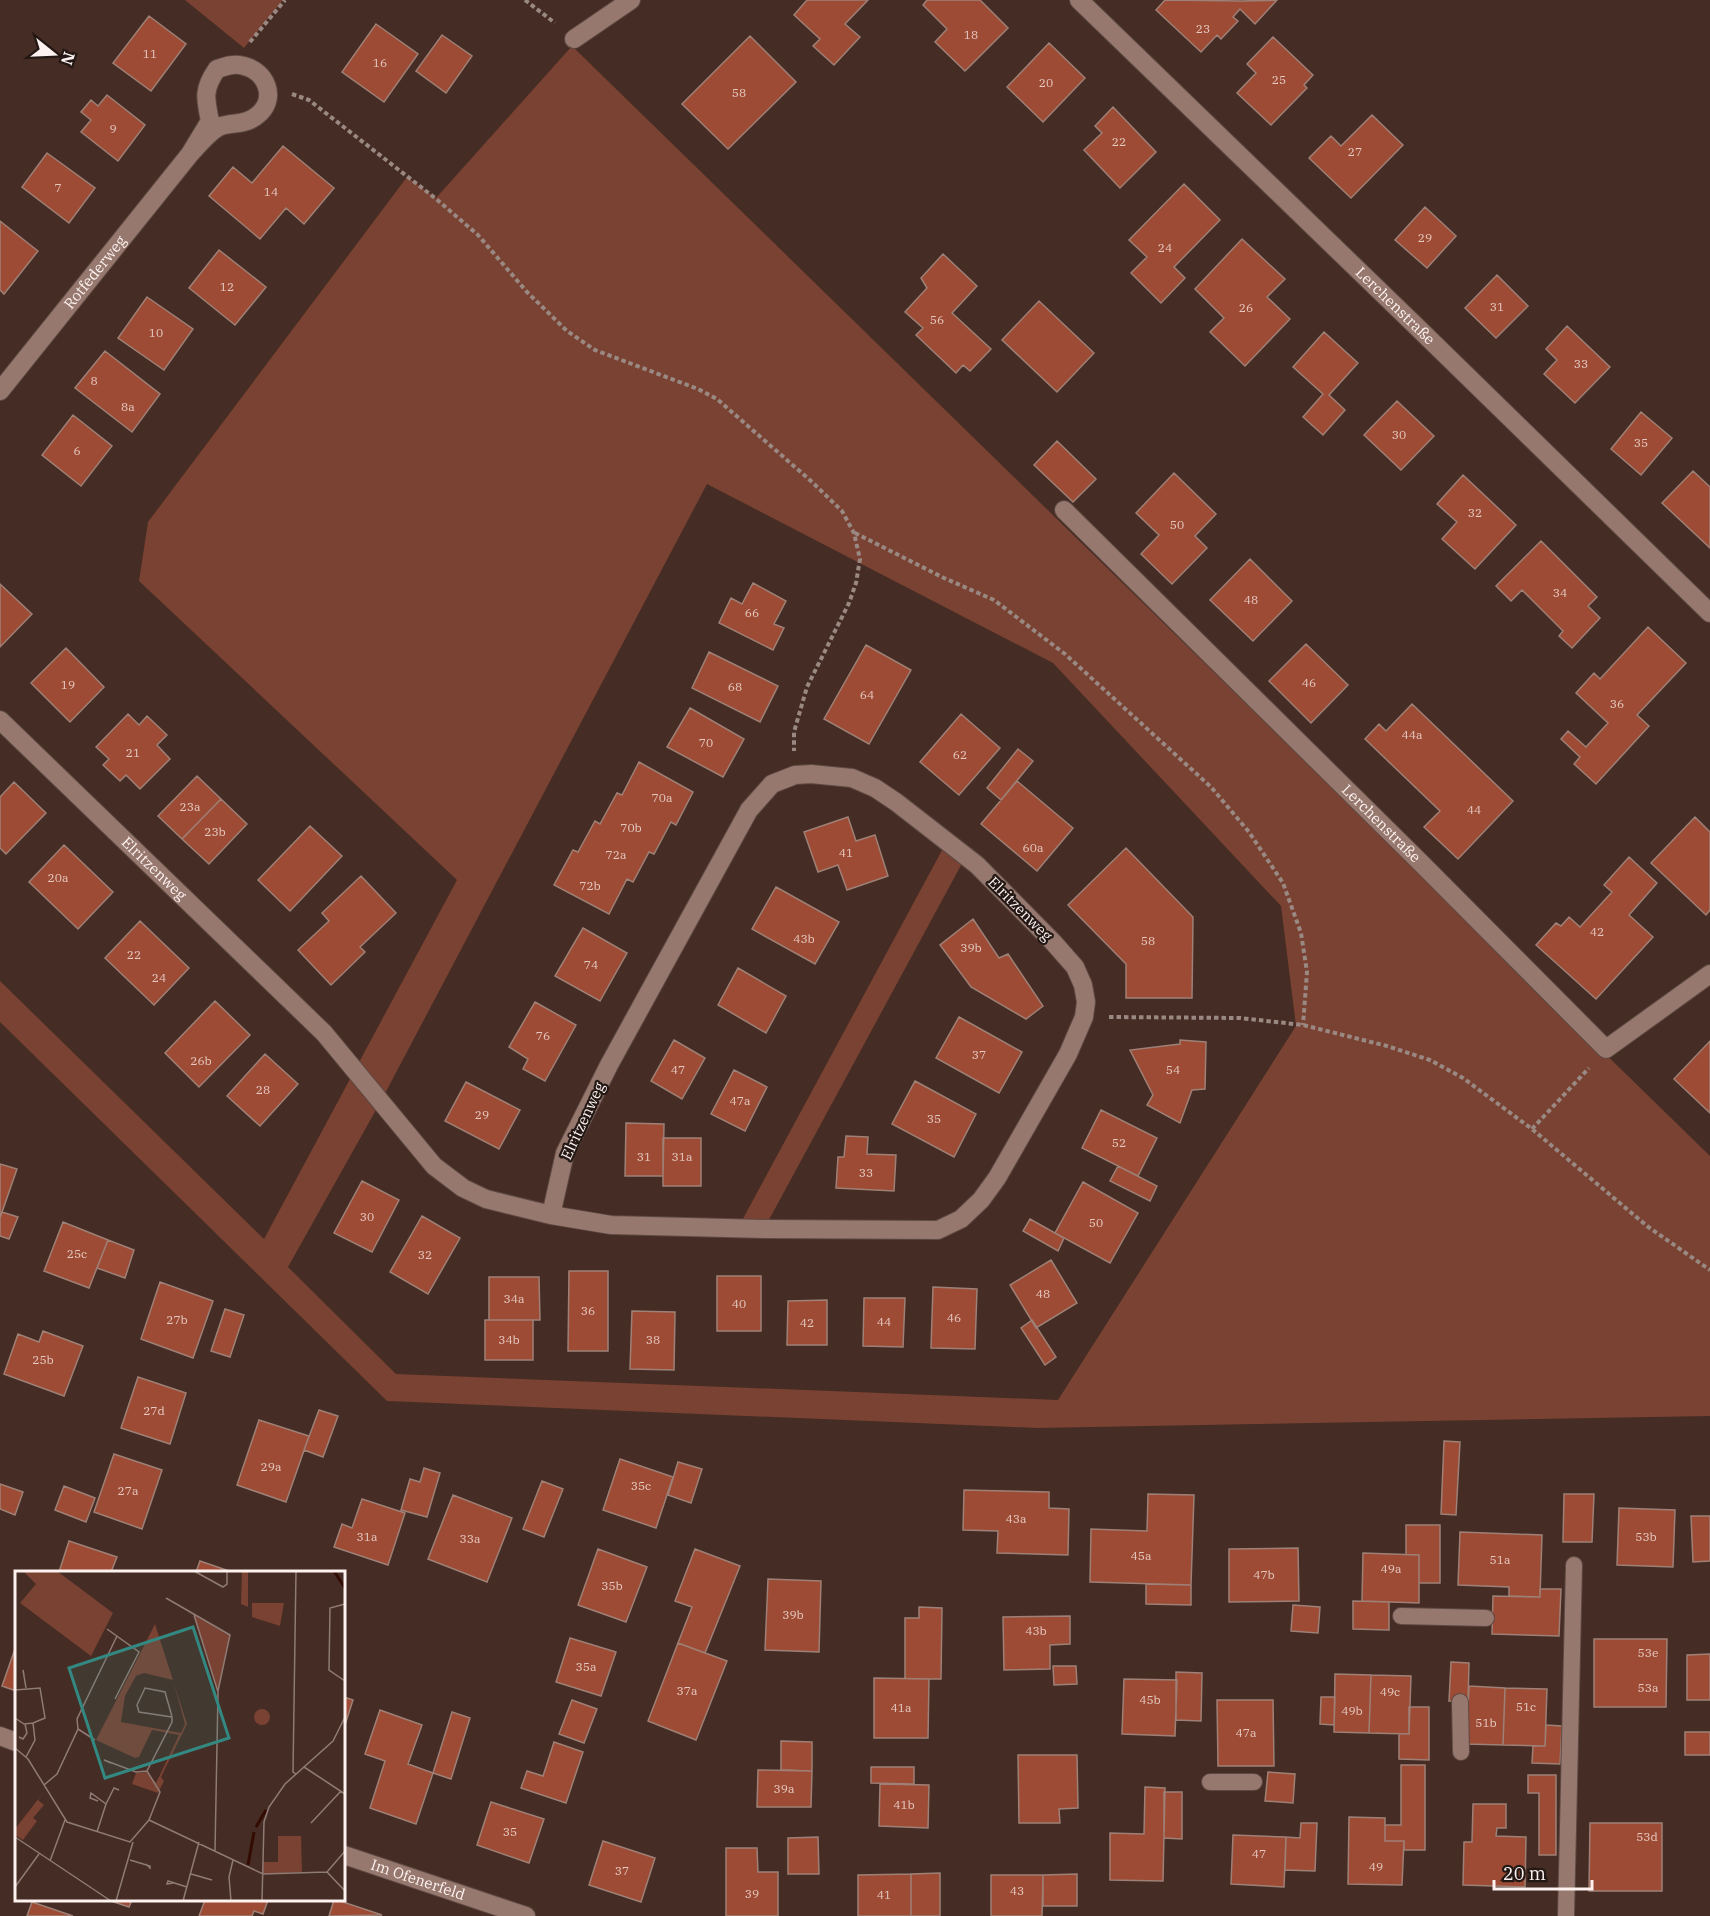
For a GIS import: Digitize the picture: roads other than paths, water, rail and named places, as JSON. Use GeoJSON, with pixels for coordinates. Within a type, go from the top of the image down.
{"type":"FeatureCollection","features":[{"type":"Feature","properties":{"kind":"street"},"geometry":{"type":"LineString","coordinates":[[574,39],[631,0]]}},
{"type":"Feature","properties":{"kind":"street","name":"Lerchenstraße"},"geometry":{"type":"LineString","coordinates":[[1079,0],[1710,614]]}},
{"type":"Feature","properties":{"kind":"street","name":"Rotfederweg"},"geometry":{"type":"LineString","coordinates":[[0,392],[190,154],[210,121],[205,96],[208,82],[217,69],[232,65],[245,66],[260,74],[268,86],[268,101],[261,112],[249,122],[219,126],[190,154]]}},
{"type":"Feature","properties":{"kind":"street","name":"Lerchenstraße"},"geometry":{"type":"LineString","coordinates":[[1064,510],[1606,1049],[1710,974]]}},
{"type":"Feature","properties":{"kind":"street","name":"Elritzenweg"},"geometry":{"type":"LineString","coordinates":[[0,720],[324,1033],[434,1166],[463,1188],[486,1198],[551,1215],[611,1225],[938,1230],[961,1219],[987,1193],[1068,1054],[1084,1017],[1086,1002],[1083,984],[1075,967],[1053,942],[977,865],[875,788],[852,778],[811,774],[795,775],[772,784],[749,810],[693,910],[565,1153],[551,1215]]}},
{"type":"Feature","properties":{"kind":"street"},"geometry":{"type":"LineString","coordinates":[[0,1736],[15,1742]]}},
{"type":"Feature","properties":{"kind":"street","name":"Im Ofenerfeld"},"geometry":{"type":"LineString","coordinates":[[345,1855],[526,1916]]}},
{"type":"Feature","properties":{"kind":"lane"},"geometry":{"type":"LineString","coordinates":[[1566,1916],[1574,1565]]}},
{"type":"Feature","properties":{"kind":"lane"},"geometry":{"type":"LineString","coordinates":[[1401,1616],[1486,1618]]}},
{"type":"Feature","properties":{"kind":"lane"},"geometry":{"type":"LineString","coordinates":[[1460,1702],[1461,1752]]}},
{"type":"Feature","properties":{"kind":"lane"},"geometry":{"type":"LineString","coordinates":[[1210,1782],[1254,1782]]}}]}
